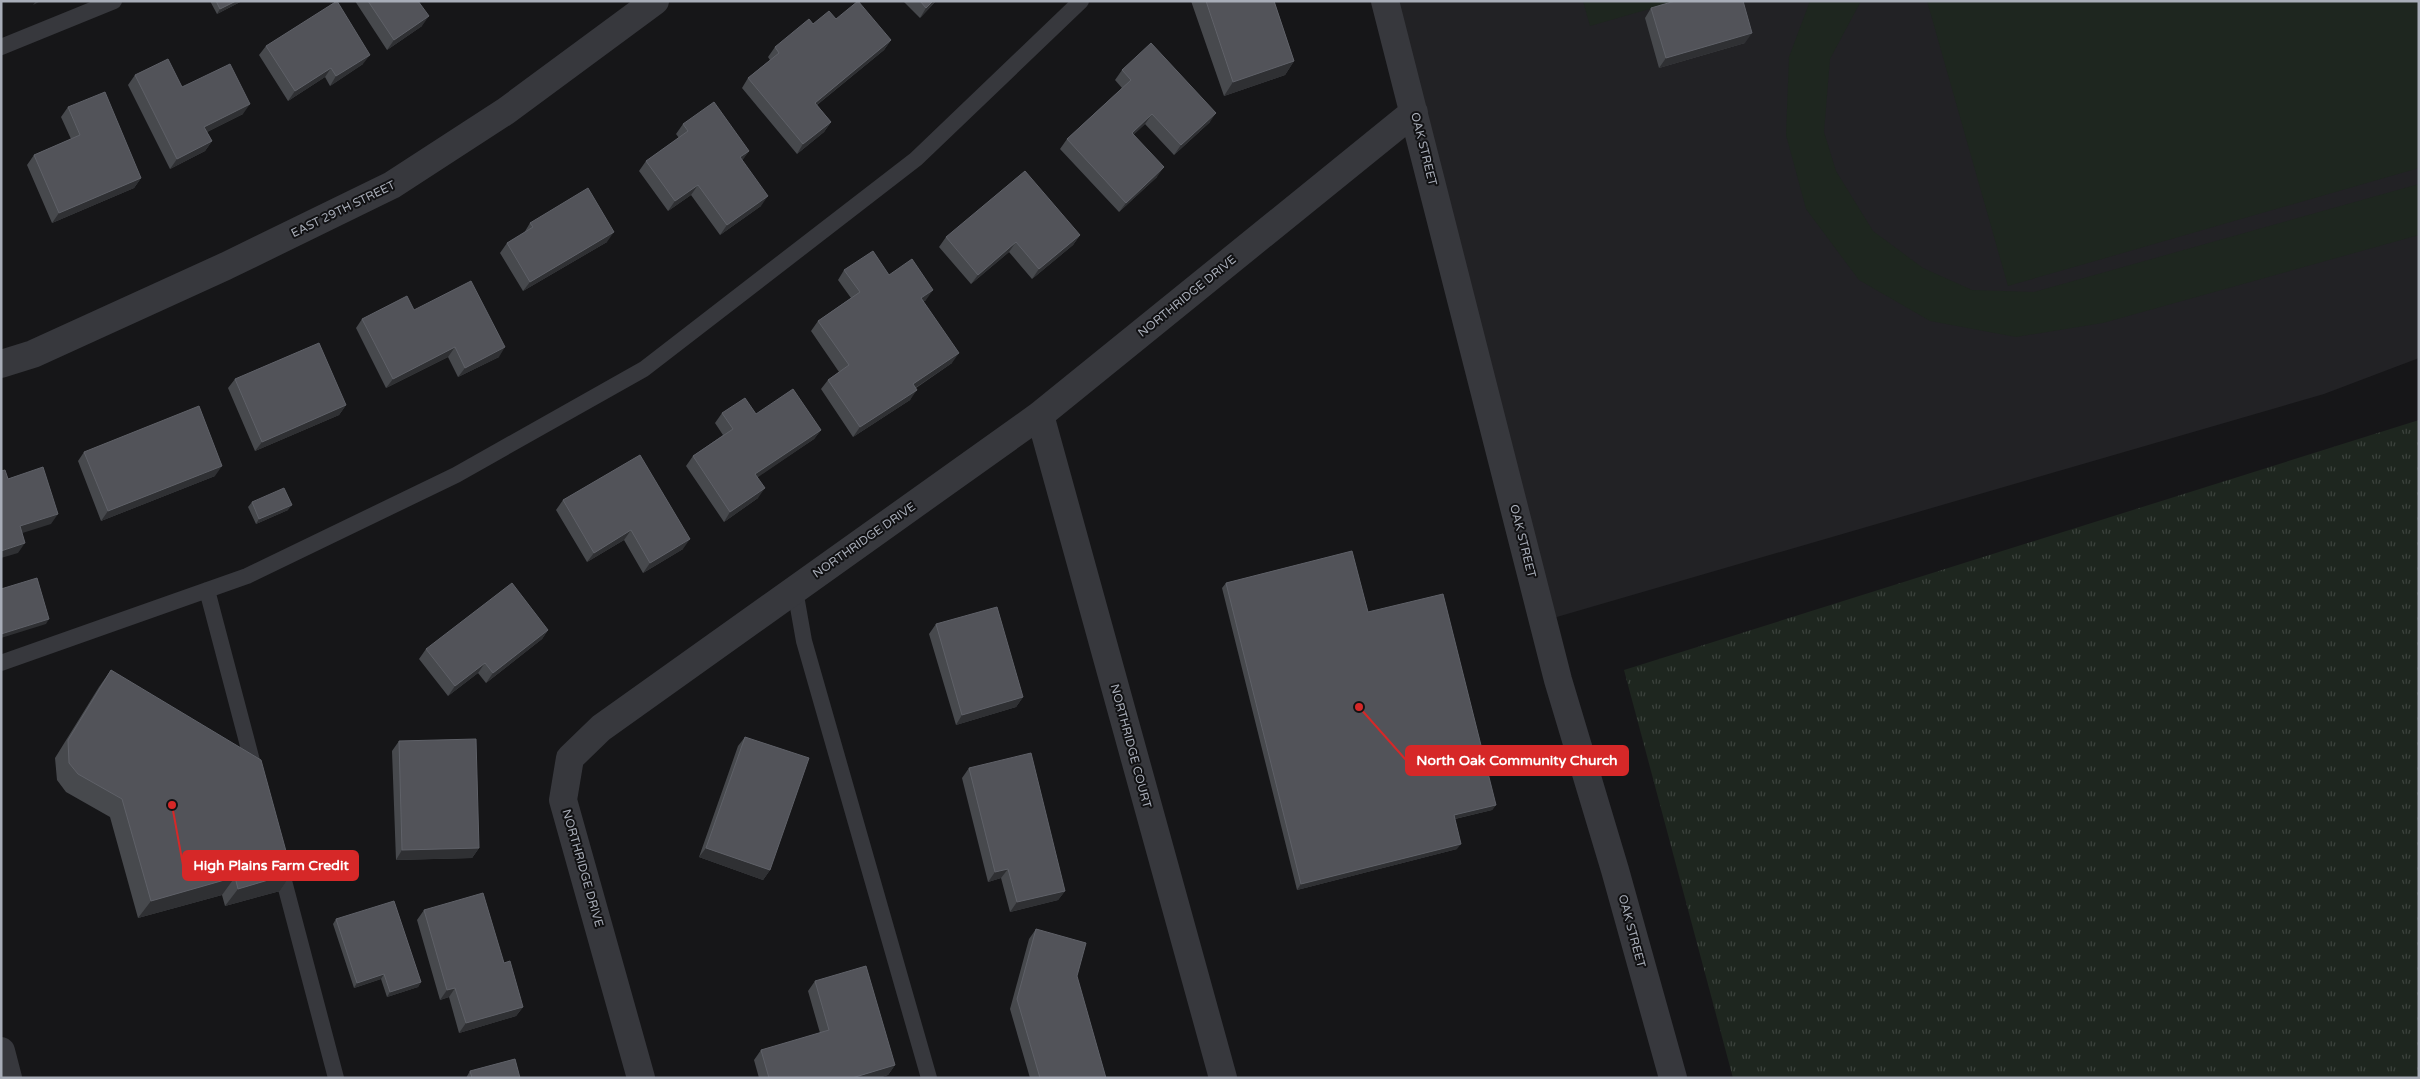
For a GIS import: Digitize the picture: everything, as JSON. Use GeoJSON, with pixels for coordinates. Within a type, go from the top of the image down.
{"type":"FeatureCollection","features":[{"type":"Feature","properties":{"kind":"street","name":"EAST 29TH STREET"},"geometry":{"type":"LineString","coordinates":[[1,364],[33,354],[226,266],[392,185],[506,112],[655,1]]}},
{"type":"Feature","properties":{"kind":"street","name":"OAK STREET"},"geometry":{"type":"LineString","coordinates":[[1386,1],[1556,671],[1616,870],[1672,1078]]}},
{"type":"Feature","properties":{"kind":"street","name":"NORTHRIDGE DRIVE"},"geometry":{"type":"LineString","coordinates":[[641,1078],[563,800],[570,758],[601,728],[1040,415],[1414,112]]}},
{"type":"Feature","properties":{"kind":"street","name":"NORTHRIDGE COURT"},"geometry":{"type":"LineString","coordinates":[[1040,415],[1223,1078]]}},
{"type":"Feature","properties":{"kind":"street"},"geometry":{"type":"LineString","coordinates":[[1,1051],[8,1078]]}},
{"type":"Feature","properties":{"kind":"lane"},"geometry":{"type":"LineString","coordinates":[[1,47],[114,1]]}},
{"type":"Feature","properties":{"kind":"lane"},"geometry":{"type":"LineString","coordinates":[[1,663],[247,576],[456,475],[644,369],[916,159],[1081,1]]}},
{"type":"Feature","properties":{"kind":"lane"},"geometry":{"type":"LineString","coordinates":[[207,590],[260,791]]}},
{"type":"Feature","properties":{"kind":"lane"},"geometry":{"type":"LineString","coordinates":[[795,590],[804,641],[928,1078]]}},
{"type":"Feature","properties":{"kind":"lane"},"geometry":{"type":"LineString","coordinates":[[275,848],[336,1078]]}},
{"type":"Feature","properties":{"kind":"shaded area"},"geometry":{"type":"Polygon","coordinates":[[[1385,1],[2419,1],[2419,358],[2324,394],[1543,621],[1385,1]]]}},
{"type":"Feature","properties":{"kind":"green space"},"geometry":{"type":"Polygon","coordinates":[[[1583,1],[1677,1],[1590,26],[1583,1]]]}},
{"type":"Feature","properties":{"kind":"green space"},"geometry":{"type":"Polygon","coordinates":[[[1810,1],[1861,1],[1830,59],[1824,132],[1836,171],[1873,231],[1923,268],[1972,290],[2034,292],[2419,184],[2419,235],[2103,323],[2016,337],[1930,321],[1859,280],[1806,209],[1786,135],[1789,57],[1810,1]]]}},
{"type":"Feature","properties":{"kind":"green space"},"geometry":{"type":"Polygon","coordinates":[[[1927,1],[2419,1],[2419,168],[2008,286],[1927,1]]]}},
{"type":"Feature","properties":{"kind":"green space"},"geometry":{"type":"Polygon","coordinates":[[[2419,420],[2419,1078],[1733,1078],[1624,670],[2419,420]]]}},
{"type":"Feature","properties":{"kind":"building"},"geometry":{"type":"Polygon","coordinates":[[[216,1],[236,1],[220,9],[216,1]]]}},
{"type":"Feature","properties":{"kind":"building"},"geometry":{"type":"Polygon","coordinates":[[[337,1],[370,55],[336,76],[331,68],[295,91],[266,46],[337,1]]]}},
{"type":"Feature","properties":{"kind":"building"},"geometry":{"type":"Polygon","coordinates":[[[368,1],[418,1],[429,16],[394,40],[368,1]]]}},
{"type":"Feature","properties":{"kind":"building"},"geometry":{"type":"Polygon","coordinates":[[[858,1],[891,40],[815,103],[831,122],[803,144],[748,78],[779,53],[775,47],[809,19],[813,24],[829,11],[836,19],[858,1]]]}},
{"type":"Feature","properties":{"kind":"building"},"geometry":{"type":"Polygon","coordinates":[[[920,1],[933,1],[926,8],[920,1]]]}},
{"type":"Feature","properties":{"kind":"building"},"geometry":{"type":"Polygon","coordinates":[[[1206,1],[1274,1],[1294,61],[1233,82],[1206,1]]]}},
{"type":"Feature","properties":{"kind":"building"},"geometry":{"type":"Polygon","coordinates":[[[1675,1],[1743,1],[1752,33],[1666,58],[1651,8],[1675,1]]]}},
{"type":"Feature","properties":{"kind":"building"},"geometry":{"type":"Polygon","coordinates":[[[1151,43],[1216,113],[1181,145],[1152,114],[1132,133],[1164,167],[1126,203],[1067,139],[1131,80],[1122,70],[1151,43]]]}},
{"type":"Feature","properties":{"kind":"building"},"geometry":{"type":"Polygon","coordinates":[[[168,59],[182,87],[230,64],[250,104],[204,127],[212,141],[177,159],[135,75],[168,59]]]}},
{"type":"Feature","properties":{"kind":"building"},"geometry":{"type":"Polygon","coordinates":[[[105,92],[141,178],[59,213],[34,155],[80,135],[68,107],[105,92]]]}},
{"type":"Feature","properties":{"kind":"building"},"geometry":{"type":"Polygon","coordinates":[[[714,102],[749,151],[740,157],[768,196],[727,225],[698,185],[675,201],[646,161],[688,131],[683,124],[714,102]]]}},
{"type":"Feature","properties":{"kind":"building"},"geometry":{"type":"Polygon","coordinates":[[[1025,171],[1080,235],[1039,269],[1016,242],[978,275],[946,237],[1025,171]]]}},
{"type":"Feature","properties":{"kind":"building"},"geometry":{"type":"Polygon","coordinates":[[[588,188],[614,232],[530,282],[507,243],[533,227],[530,223],[588,188]]]}},
{"type":"Feature","properties":{"kind":"building"},"geometry":{"type":"Polygon","coordinates":[[[873,251],[889,275],[912,259],[933,290],[921,298],[959,353],[913,384],[917,390],[860,427],[828,380],[849,365],[818,321],[860,292],[844,270],[873,251]]]}},
{"type":"Feature","properties":{"kind":"building"},"geometry":{"type":"Polygon","coordinates":[[[471,281],[505,347],[465,368],[455,347],[393,379],[362,319],[407,296],[414,310],[471,281]]]}},
{"type":"Feature","properties":{"kind":"building"},"geometry":{"type":"Polygon","coordinates":[[[319,343],[346,405],[262,442],[235,379],[319,343]]]}},
{"type":"Feature","properties":{"kind":"building"},"geometry":{"type":"Polygon","coordinates":[[[793,389],[821,430],[755,474],[765,488],[730,512],[693,456],[733,429],[722,413],[745,398],[756,414],[793,389]]]}},
{"type":"Feature","properties":{"kind":"building"},"geometry":{"type":"Polygon","coordinates":[[[199,406],[222,466],[108,511],[84,452],[199,406]]]}},
{"type":"Feature","properties":{"kind":"building"},"geometry":{"type":"Polygon","coordinates":[[[640,455],[690,539],[650,563],[631,530],[594,553],[563,500],[640,455]]]}},
{"type":"Feature","properties":{"kind":"building"},"geometry":{"type":"Polygon","coordinates":[[[43,467],[58,514],[20,526],[25,543],[1,551],[1,471],[5,470],[8,479],[43,467]]]}},
{"type":"Feature","properties":{"kind":"building"},"geometry":{"type":"Polygon","coordinates":[[[284,488],[292,505],[259,519],[252,502],[284,488]]]}},
{"type":"Feature","properties":{"kind":"building"},"geometry":{"type":"Polygon","coordinates":[[[1352,551],[1368,612],[1443,594],[1496,805],[1454,815],[1461,844],[1301,884],[1226,583],[1352,551]]]}},
{"type":"Feature","properties":{"kind":"building"},"geometry":{"type":"Polygon","coordinates":[[[37,578],[49,619],[1,634],[1,589],[37,578]]]}},
{"type":"Feature","properties":{"kind":"building"},"geometry":{"type":"Polygon","coordinates":[[[512,583],[548,630],[493,673],[485,663],[455,686],[426,649],[512,583]]]}},
{"type":"Feature","properties":{"kind":"building"},"geometry":{"type":"Polygon","coordinates":[[[997,607],[1023,697],[962,715],[936,624],[997,607]]]}},
{"type":"Feature","properties":{"kind":"building"},"geometry":{"type":"Polygon","coordinates":[[[111,670],[261,760],[292,873],[238,889],[235,877],[151,901],[122,799],[78,774],[69,763],[68,740],[111,670]]]}},
{"type":"Feature","properties":{"kind":"building"},"geometry":{"type":"Polygon","coordinates":[[[745,737],[809,758],[770,870],[706,848],[745,737]]]}},
{"type":"Feature","properties":{"kind":"building"},"geometry":{"type":"Polygon","coordinates":[[[476,739],[479,848],[402,850],[399,741],[476,739]]]}},
{"type":"Feature","properties":{"kind":"building"},"geometry":{"type":"Polygon","coordinates":[[[1031,753],[1065,891],[1017,902],[1008,869],[995,872],[969,768],[1031,753]]]}},
{"type":"Feature","properties":{"kind":"building"},"geometry":{"type":"Polygon","coordinates":[[[483,893],[504,963],[510,961],[523,1007],[466,1023],[455,988],[447,990],[424,910],[483,893]]]}},
{"type":"Feature","properties":{"kind":"building"},"geometry":{"type":"Polygon","coordinates":[[[394,901],[421,982],[390,992],[384,974],[357,983],[336,919],[394,901]]]}},
{"type":"Feature","properties":{"kind":"building"},"geometry":{"type":"Polygon","coordinates":[[[1036,929],[1086,943],[1077,976],[1106,1078],[1040,1078],[1017,999],[1036,929]]]}},
{"type":"Feature","properties":{"kind":"building"},"geometry":{"type":"Polygon","coordinates":[[[866,966],[895,1065],[852,1078],[769,1078],[761,1050],[829,1030],[815,981],[866,966]]]}},
{"type":"Feature","properties":{"kind":"building"},"geometry":{"type":"Polygon","coordinates":[[[515,1059],[520,1078],[472,1078],[470,1071],[515,1059]]]}},
{"type":"Feature","properties":{"kind":"place","name":"North Oak Community Church"},"geometry":{"type":"Point","coordinates":[1359,707]}},
{"type":"Feature","properties":{"kind":"place","name":"High Plains Farm Credit"},"geometry":{"type":"Point","coordinates":[172,805]}}]}
